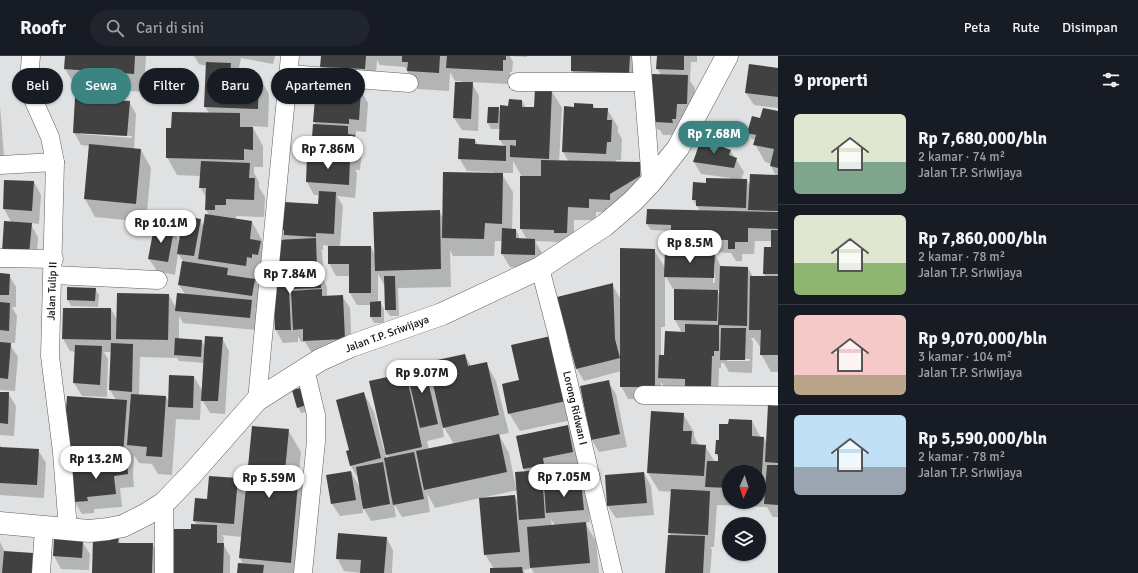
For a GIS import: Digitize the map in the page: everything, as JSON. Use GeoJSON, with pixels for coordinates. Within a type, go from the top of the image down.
{"type":"FeatureCollection","features":[{"type":"Feature","properties":{"kind":"main road","name":"Jalan T.P. Sriwijaya"},"geometry":{"type":"LineString","coordinates":[[0,523],[89,531],[123,526],[145,515],[164,502],[191,475],[258,400],[305,369],[350,346],[442,314],[540,268],[605,225],[633,201],[651,182],[678,148],[727,56]]}},
{"type":"Feature","properties":{"kind":"street","name":"Jalan Tulip II"},"geometry":{"type":"LineString","coordinates":[[31,56],[29,79],[34,100],[50,137],[55,162],[50,356],[62,452],[68,530]]}},
{"type":"Feature","properties":{"kind":"street"},"geometry":{"type":"LineString","coordinates":[[289,68],[290,56]]}},
{"type":"Feature","properties":{"kind":"street"},"geometry":{"type":"LineString","coordinates":[[641,56],[651,182]]}},
{"type":"Feature","properties":{"kind":"street"},"geometry":{"type":"LineString","coordinates":[[365,80],[408,83]]}},
{"type":"Feature","properties":{"kind":"street"},"geometry":{"type":"LineString","coordinates":[[517,82],[642,82]]}},
{"type":"Feature","properties":{"kind":"street"},"geometry":{"type":"LineString","coordinates":[[258,400],[286,104]]}},
{"type":"Feature","properties":{"kind":"street"},"geometry":{"type":"LineString","coordinates":[[0,165],[55,162]]}},
{"type":"Feature","properties":{"kind":"street"},"geometry":{"type":"LineString","coordinates":[[0,258],[53,267],[158,280]]}},
{"type":"Feature","properties":{"kind":"street","name":"Lorong Ridwan I"},"geometry":{"type":"LineString","coordinates":[[540,268],[557,333],[613,573]]}},
{"type":"Feature","properties":{"kind":"street"},"geometry":{"type":"LineString","coordinates":[[303,573],[315,449],[316,415],[305,369]]}},
{"type":"Feature","properties":{"kind":"street"},"geometry":{"type":"LineString","coordinates":[[643,395],[778,396]]}},
{"type":"Feature","properties":{"kind":"street"},"geometry":{"type":"LineString","coordinates":[[164,502],[164,573]]}},
{"type":"Feature","properties":{"kind":"street"},"geometry":{"type":"LineString","coordinates":[[41,573],[44,528]]}},
{"type":"Feature","properties":{"kind":"building"},"geometry":{"type":"Polygon","coordinates":[[[65,56],[135,56],[134,74],[131,74],[131,68],[64,69],[65,56]]]}},
{"type":"Feature","properties":{"kind":"building"},"geometry":{"type":"Polygon","coordinates":[[[321,56],[366,56],[365,69],[320,67],[321,56]]]}},
{"type":"Feature","properties":{"kind":"building"},"geometry":{"type":"Polygon","coordinates":[[[402,56],[440,56],[439,73],[407,71],[408,62],[402,62],[402,56]]]}},
{"type":"Feature","properties":{"kind":"building"},"geometry":{"type":"Polygon","coordinates":[[[447,56],[506,56],[506,60],[503,60],[503,71],[446,68],[447,56]]]}},
{"type":"Feature","properties":{"kind":"building"},"geometry":{"type":"Polygon","coordinates":[[[571,56],[630,56],[629,73],[571,71],[571,56]]]}},
{"type":"Feature","properties":{"kind":"building"},"geometry":{"type":"Polygon","coordinates":[[[657,56],[684,56],[684,70],[656,69],[657,56]]]}},
{"type":"Feature","properties":{"kind":"building"},"geometry":{"type":"Polygon","coordinates":[[[206,62],[231,63],[231,68],[207,68],[207,104],[258,104],[258,109],[204,107],[206,62]]]}},
{"type":"Feature","properties":{"kind":"building"},"geometry":{"type":"Polygon","coordinates":[[[749,64],[778,68],[778,97],[745,93],[749,64]]]}},
{"type":"Feature","properties":{"kind":"building"},"geometry":{"type":"Polygon","coordinates":[[[651,74],[688,75],[687,104],[677,104],[676,119],[672,119],[673,123],[655,122],[651,74]]]}},
{"type":"Feature","properties":{"kind":"building"},"geometry":{"type":"Polygon","coordinates":[[[455,82],[473,82],[471,119],[453,118],[455,82]]]}},
{"type":"Feature","properties":{"kind":"building"},"geometry":{"type":"Polygon","coordinates":[[[535,88],[552,89],[549,159],[510,157],[510,145],[516,146],[516,140],[499,140],[500,105],[508,106],[509,99],[522,100],[522,107],[534,107],[535,88]]]}},
{"type":"Feature","properties":{"kind":"building"},"geometry":{"type":"Polygon","coordinates":[[[574,103],[593,104],[593,108],[608,108],[607,120],[612,120],[611,142],[607,142],[606,154],[562,152],[564,106],[574,107],[574,103]]]}},
{"type":"Feature","properties":{"kind":"building"},"geometry":{"type":"Polygon","coordinates":[[[75,104],[130,104],[127,136],[73,133],[75,104]]]}},
{"type":"Feature","properties":{"kind":"building"},"geometry":{"type":"Polygon","coordinates":[[[315,104],[360,104],[359,120],[349,119],[349,124],[313,122],[315,104]]]}},
{"type":"Feature","properties":{"kind":"building"},"geometry":{"type":"Polygon","coordinates":[[[488,107],[499,107],[498,123],[487,123],[488,107]]]}},
{"type":"Feature","properties":{"kind":"building"},"geometry":{"type":"Polygon","coordinates":[[[763,108],[778,111],[778,168],[770,166],[774,149],[753,145],[756,135],[747,133],[752,116],[760,118],[763,108]]]}},
{"type":"Feature","properties":{"kind":"building"},"geometry":{"type":"Polygon","coordinates":[[[172,112],[240,113],[240,127],[253,127],[253,150],[244,149],[244,160],[166,158],[166,128],[171,128],[172,112]]]}},
{"type":"Feature","properties":{"kind":"building"},"geometry":{"type":"Polygon","coordinates":[[[313,124],[348,126],[348,134],[355,135],[354,158],[341,157],[341,154],[311,151],[313,124]]]}},
{"type":"Feature","properties":{"kind":"building"},"geometry":{"type":"Polygon","coordinates":[[[459,138],[475,139],[475,144],[506,146],[506,161],[458,159],[459,138]]]}},
{"type":"Feature","properties":{"kind":"building"},"geometry":{"type":"Polygon","coordinates":[[[701,139],[731,150],[729,155],[737,158],[734,168],[693,162],[701,139]]]}},
{"type":"Feature","properties":{"kind":"building"},"geometry":{"type":"Polygon","coordinates":[[[89,144],[141,149],[136,204],[84,199],[89,144]]]}},
{"type":"Feature","properties":{"kind":"building"},"geometry":{"type":"Polygon","coordinates":[[[307,156],[350,159],[349,185],[306,182],[307,156]]]}},
{"type":"Feature","properties":{"kind":"building"},"geometry":{"type":"Polygon","coordinates":[[[541,160],[640,162],[640,176],[610,194],[610,200],[589,199],[589,208],[568,207],[567,233],[554,233],[554,230],[520,229],[520,176],[541,176],[541,160]]]}},
{"type":"Feature","properties":{"kind":"building"},"geometry":{"type":"Polygon","coordinates":[[[201,161],[250,163],[249,178],[255,178],[254,200],[226,199],[226,205],[215,205],[215,210],[205,210],[206,188],[199,188],[201,161]]]}},
{"type":"Feature","properties":{"kind":"building"},"geometry":{"type":"Polygon","coordinates":[[[443,172],[503,173],[502,224],[485,223],[484,239],[442,238],[443,172]]]}},
{"type":"Feature","properties":{"kind":"building"},"geometry":{"type":"Polygon","coordinates":[[[750,174],[778,175],[778,211],[748,210],[750,174]]]}},
{"type":"Feature","properties":{"kind":"building"},"geometry":{"type":"Polygon","coordinates":[[[706,178],[747,179],[746,208],[696,206],[696,200],[692,200],[693,182],[706,183],[706,178]]]}},
{"type":"Feature","properties":{"kind":"building"},"geometry":{"type":"Polygon","coordinates":[[[4,180],[34,181],[32,211],[3,209],[4,180]]]}},
{"type":"Feature","properties":{"kind":"building"},"geometry":{"type":"Polygon","coordinates":[[[319,191],[336,192],[334,234],[316,233],[316,237],[284,235],[284,230],[277,229],[284,202],[318,204],[319,191]]]}},
{"type":"Feature","properties":{"kind":"building"},"geometry":{"type":"Polygon","coordinates":[[[647,209],[778,212],[778,229],[748,228],[748,242],[735,242],[735,249],[728,249],[728,240],[671,239],[671,225],[646,224],[647,209]]]}},
{"type":"Feature","properties":{"kind":"building"},"geometry":{"type":"Polygon","coordinates":[[[440,210],[441,269],[375,271],[373,212],[440,210]]]}},
{"type":"Feature","properties":{"kind":"building"},"geometry":{"type":"Polygon","coordinates":[[[205,214],[252,221],[250,239],[261,241],[258,255],[252,254],[252,258],[247,257],[246,266],[198,259],[205,214]]]}},
{"type":"Feature","properties":{"kind":"building"},"geometry":{"type":"Polygon","coordinates":[[[183,216],[201,219],[194,256],[177,254],[183,216]]]}},
{"type":"Feature","properties":{"kind":"building"},"geometry":{"type":"Polygon","coordinates":[[[4,221],[32,223],[29,254],[2,252],[4,221]]]}},
{"type":"Feature","properties":{"kind":"building"},"geometry":{"type":"Polygon","coordinates":[[[154,227],[174,230],[168,262],[148,259],[154,227]]]}},
{"type":"Feature","properties":{"kind":"building"},"geometry":{"type":"Polygon","coordinates":[[[502,228],[516,229],[516,238],[535,239],[535,255],[501,254],[502,228]]]}},
{"type":"Feature","properties":{"kind":"building"},"geometry":{"type":"Polygon","coordinates":[[[771,230],[778,230],[778,274],[763,274],[764,247],[771,247],[771,230]]]}},
{"type":"Feature","properties":{"kind":"building"},"geometry":{"type":"Polygon","coordinates":[[[316,238],[317,271],[278,272],[276,240],[316,238]]]}},
{"type":"Feature","properties":{"kind":"building"},"geometry":{"type":"Polygon","coordinates":[[[328,246],[371,246],[371,293],[349,293],[349,264],[328,264],[328,246]]]}},
{"type":"Feature","properties":{"kind":"building"},"geometry":{"type":"Polygon","coordinates":[[[620,248],[655,249],[655,387],[620,387],[620,248]]]}},
{"type":"Feature","properties":{"kind":"building"},"geometry":{"type":"Polygon","coordinates":[[[665,250],[715,251],[714,278],[664,277],[665,250]]]}},
{"type":"Feature","properties":{"kind":"building"},"geometry":{"type":"Polygon","coordinates":[[[182,261],[228,268],[227,275],[255,279],[252,296],[178,285],[182,261]]]}},
{"type":"Feature","properties":{"kind":"building"},"geometry":{"type":"Polygon","coordinates":[[[720,266],[748,267],[747,326],[718,325],[720,266]]]}},
{"type":"Feature","properties":{"kind":"building"},"geometry":{"type":"Polygon","coordinates":[[[0,273],[10,274],[9,295],[0,295],[0,273]]]}},
{"type":"Feature","properties":{"kind":"building"},"geometry":{"type":"Polygon","coordinates":[[[320,273],[321,288],[289,289],[291,330],[275,330],[272,276],[320,273]]]}},
{"type":"Feature","properties":{"kind":"building"},"geometry":{"type":"Polygon","coordinates":[[[384,276],[395,276],[396,310],[385,310],[384,276]]]}},
{"type":"Feature","properties":{"kind":"building"},"geometry":{"type":"Polygon","coordinates":[[[750,276],[778,276],[778,355],[760,355],[761,330],[749,330],[750,276]]]}},
{"type":"Feature","properties":{"kind":"building"},"geometry":{"type":"Polygon","coordinates":[[[613,283],[615,339],[620,358],[576,369],[557,297],[613,283]]]}},
{"type":"Feature","properties":{"kind":"building"},"geometry":{"type":"Polygon","coordinates":[[[67,287],[96,288],[95,301],[67,300],[67,287]]]}},
{"type":"Feature","properties":{"kind":"building"},"geometry":{"type":"Polygon","coordinates":[[[322,289],[322,296],[343,295],[345,339],[303,341],[303,329],[293,330],[291,291],[322,289]]]}},
{"type":"Feature","properties":{"kind":"building"},"geometry":{"type":"Polygon","coordinates":[[[674,289],[718,290],[717,321],[674,320],[674,289]]]}},
{"type":"Feature","properties":{"kind":"building"},"geometry":{"type":"Polygon","coordinates":[[[117,293],[169,294],[168,340],[116,339],[117,293]]]}},
{"type":"Feature","properties":{"kind":"building"},"geometry":{"type":"Polygon","coordinates":[[[177,293],[252,300],[250,318],[175,311],[177,293]]]}},
{"type":"Feature","properties":{"kind":"building"},"geometry":{"type":"Polygon","coordinates":[[[381,301],[381,317],[370,317],[370,302],[381,301]]]}},
{"type":"Feature","properties":{"kind":"building"},"geometry":{"type":"Polygon","coordinates":[[[0,302],[10,303],[9,331],[0,330],[0,302]]]}},
{"type":"Feature","properties":{"kind":"building"},"geometry":{"type":"Polygon","coordinates":[[[63,308],[111,308],[111,340],[62,339],[63,308]]]}},
{"type":"Feature","properties":{"kind":"building"},"geometry":{"type":"Polygon","coordinates":[[[685,324],[719,325],[719,351],[714,351],[714,356],[712,356],[711,386],[685,386],[685,379],[658,378],[659,355],[664,355],[665,331],[685,332],[685,324]]]}},
{"type":"Feature","properties":{"kind":"building"},"geometry":{"type":"Polygon","coordinates":[[[721,328],[746,328],[745,360],[720,360],[721,328]]]}},
{"type":"Feature","properties":{"kind":"building"},"geometry":{"type":"Polygon","coordinates":[[[205,336],[223,337],[218,401],[201,401],[205,336]]]}},
{"type":"Feature","properties":{"kind":"building"},"geometry":{"type":"Polygon","coordinates":[[[551,336],[566,401],[508,414],[502,384],[519,380],[511,345],[551,336]]]}},
{"type":"Feature","properties":{"kind":"building"},"geometry":{"type":"Polygon","coordinates":[[[175,338],[202,340],[201,357],[174,355],[175,338]]]}},
{"type":"Feature","properties":{"kind":"building"},"geometry":{"type":"Polygon","coordinates":[[[0,342],[11,343],[8,379],[0,378],[0,342]]]}},
{"type":"Feature","properties":{"kind":"building"},"geometry":{"type":"Polygon","coordinates":[[[111,343],[133,344],[132,392],[109,390],[111,343]]]}},
{"type":"Feature","properties":{"kind":"building"},"geometry":{"type":"Polygon","coordinates":[[[75,345],[102,346],[100,385],[73,383],[75,345]]]}},
{"type":"Feature","properties":{"kind":"building"},"geometry":{"type":"Polygon","coordinates":[[[465,354],[468,366],[487,362],[499,415],[443,428],[428,362],[465,354]]]}},
{"type":"Feature","properties":{"kind":"building"},"geometry":{"type":"Polygon","coordinates":[[[423,360],[438,424],[420,428],[405,364],[423,360]]]}},
{"type":"Feature","properties":{"kind":"building"},"geometry":{"type":"Polygon","coordinates":[[[406,373],[422,447],[386,455],[369,381],[406,373]]]}},
{"type":"Feature","properties":{"kind":"building"},"geometry":{"type":"Polygon","coordinates":[[[169,375],[194,376],[193,408],[168,407],[169,375]]]}},
{"type":"Feature","properties":{"kind":"building"},"geometry":{"type":"Polygon","coordinates":[[[609,380],[620,434],[591,440],[580,386],[609,380]]]}},
{"type":"Feature","properties":{"kind":"building"},"geometry":{"type":"Polygon","coordinates":[[[305,387],[310,404],[297,408],[292,390],[305,387]]]}},
{"type":"Feature","properties":{"kind":"building"},"geometry":{"type":"Polygon","coordinates":[[[0,392],[9,392],[8,424],[0,423],[0,392]]]}},
{"type":"Feature","properties":{"kind":"building"},"geometry":{"type":"Polygon","coordinates":[[[364,392],[381,458],[350,466],[346,451],[349,450],[336,400],[364,392]]]}},
{"type":"Feature","properties":{"kind":"building"},"geometry":{"type":"Polygon","coordinates":[[[131,394],[166,396],[162,457],[146,456],[147,447],[127,445],[131,394]]]}},
{"type":"Feature","properties":{"kind":"building"},"geometry":{"type":"Polygon","coordinates":[[[67,396],[127,400],[123,455],[63,451],[67,396]]]}},
{"type":"Feature","properties":{"kind":"building"},"geometry":{"type":"Polygon","coordinates":[[[768,405],[778,406],[778,463],[765,462],[768,405]]]}},
{"type":"Feature","properties":{"kind":"building"},"geometry":{"type":"Polygon","coordinates":[[[651,411],[684,413],[683,431],[692,431],[691,444],[706,445],[704,476],[647,473],[651,411]]]}},
{"type":"Feature","properties":{"kind":"building"},"geometry":{"type":"Polygon","coordinates":[[[729,419],[752,420],[752,436],[764,437],[762,465],[722,465],[722,488],[705,487],[707,461],[718,461],[718,454],[715,454],[716,440],[719,440],[719,424],[728,424],[729,419]]]}},
{"type":"Feature","properties":{"kind":"building"},"geometry":{"type":"Polygon","coordinates":[[[568,425],[573,452],[543,458],[544,465],[523,469],[516,436],[568,425]]]}},
{"type":"Feature","properties":{"kind":"building"},"geometry":{"type":"Polygon","coordinates":[[[252,426],[289,429],[285,471],[299,472],[291,563],[239,558],[252,426]]]}},
{"type":"Feature","properties":{"kind":"building"},"geometry":{"type":"Polygon","coordinates":[[[499,434],[507,472],[424,490],[416,451],[499,434]]]}},
{"type":"Feature","properties":{"kind":"building"},"geometry":{"type":"Polygon","coordinates":[[[0,447],[39,449],[37,485],[0,483],[0,447]]]}},
{"type":"Feature","properties":{"kind":"building"},"geometry":{"type":"Polygon","coordinates":[[[414,452],[424,499],[393,505],[384,458],[414,452]]]}},
{"type":"Feature","properties":{"kind":"building"},"geometry":{"type":"Polygon","coordinates":[[[127,462],[128,474],[114,476],[116,494],[87,497],[88,501],[74,502],[71,466],[127,462]]]}},
{"type":"Feature","properties":{"kind":"building"},"geometry":{"type":"Polygon","coordinates":[[[383,462],[390,504],[363,509],[356,467],[383,462]]]}},
{"type":"Feature","properties":{"kind":"building"},"geometry":{"type":"Polygon","coordinates":[[[767,465],[778,465],[778,505],[766,504],[767,465]]]}},
{"type":"Feature","properties":{"kind":"building"},"geometry":{"type":"Polygon","coordinates":[[[542,470],[545,518],[519,520],[515,472],[542,470]]]}},
{"type":"Feature","properties":{"kind":"building"},"geometry":{"type":"Polygon","coordinates":[[[351,471],[356,500],[331,504],[326,475],[351,471]]]}},
{"type":"Feature","properties":{"kind":"building"},"geometry":{"type":"Polygon","coordinates":[[[644,472],[647,503],[607,506],[605,475],[644,472]]]}},
{"type":"Feature","properties":{"kind":"building"},"geometry":{"type":"Polygon","coordinates":[[[209,476],[238,478],[234,524],[193,521],[195,498],[207,499],[209,476]]]}},
{"type":"Feature","properties":{"kind":"building"},"geometry":{"type":"Polygon","coordinates":[[[581,482],[584,510],[546,513],[544,485],[581,482]]]}},
{"type":"Feature","properties":{"kind":"building"},"geometry":{"type":"Polygon","coordinates":[[[671,489],[710,491],[708,535],[668,533],[671,489]]]}},
{"type":"Feature","properties":{"kind":"building"},"geometry":{"type":"Polygon","coordinates":[[[515,495],[520,552],[484,555],[479,498],[515,495]]]}},
{"type":"Feature","properties":{"kind":"building"},"geometry":{"type":"Polygon","coordinates":[[[586,522],[590,563],[530,568],[527,527],[586,522]]]}},
{"type":"Feature","properties":{"kind":"building"},"geometry":{"type":"Polygon","coordinates":[[[191,524],[217,525],[217,543],[224,543],[223,573],[174,573],[174,529],[191,529],[191,524]]]}},
{"type":"Feature","properties":{"kind":"building"},"geometry":{"type":"Polygon","coordinates":[[[338,533],[387,537],[384,573],[360,573],[361,560],[336,559],[338,533]]]}},
{"type":"Feature","properties":{"kind":"building"},"geometry":{"type":"Polygon","coordinates":[[[668,535],[705,536],[703,573],[665,573],[668,535]]]}},
{"type":"Feature","properties":{"kind":"building"},"geometry":{"type":"Polygon","coordinates":[[[93,538],[119,538],[118,543],[153,543],[152,573],[92,573],[93,538]]]}},
{"type":"Feature","properties":{"kind":"building"},"geometry":{"type":"Polygon","coordinates":[[[54,539],[83,541],[82,558],[53,556],[54,539]]]}},
{"type":"Feature","properties":{"kind":"building"},"geometry":{"type":"Polygon","coordinates":[[[4,551],[33,553],[32,573],[2,573],[4,551]]]}},
{"type":"Feature","properties":{"kind":"building"},"geometry":{"type":"Polygon","coordinates":[[[238,563],[264,565],[263,573],[237,573],[238,563]]]}},
{"type":"Feature","properties":{"kind":"building"},"geometry":{"type":"Polygon","coordinates":[[[522,567],[523,573],[490,573],[490,568],[522,567]]]}}]}
